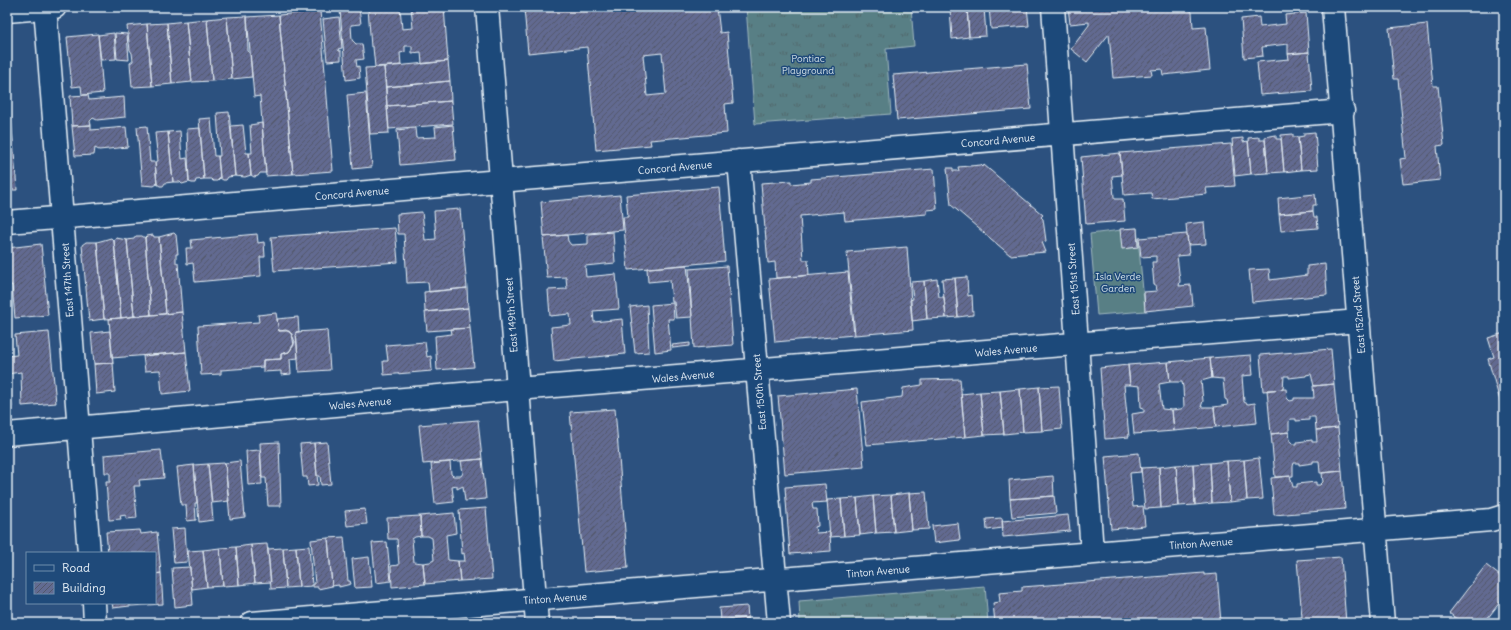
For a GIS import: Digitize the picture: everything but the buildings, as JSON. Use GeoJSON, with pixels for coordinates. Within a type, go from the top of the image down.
{"type":"FeatureCollection","features":[{"type":"Feature","properties":{"kind":"street"},"geometry":{"type":"LineString","coordinates":[[7,11],[48,7]]}},
{"type":"Feature","properties":{"kind":"street","name":"East 147th Street"},"geometry":{"type":"LineString","coordinates":[[48,7],[62,218],[89,552]]}},
{"type":"Feature","properties":{"kind":"street","name":"East 149th Street"},"geometry":{"type":"LineString","coordinates":[[487,7],[537,623]]}},
{"type":"Feature","properties":{"kind":"street","name":"East 151st Street"},"geometry":{"type":"LineString","coordinates":[[1053,7],[1092,552]]}},
{"type":"Feature","properties":{"kind":"street","name":"East 152nd Street"},"geometry":{"type":"LineString","coordinates":[[1333,7],[1384,623]]}},
{"type":"Feature","properties":{"kind":"street","name":"Concord Avenue"},"geometry":{"type":"LineString","coordinates":[[7,222],[1342,111]]}},
{"type":"Feature","properties":{"kind":"street","name":"East 150th Street"},"geometry":{"type":"LineString","coordinates":[[739,161],[779,623]]}},
{"type":"Feature","properties":{"kind":"street","name":"Wales Avenue"},"geometry":{"type":"LineString","coordinates":[[7,434],[517,389],[1359,321]]}},
{"type":"Feature","properties":{"kind":"street","name":"Tinton Avenue"},"geometry":{"type":"LineString","coordinates":[[252,623],[775,580],[1092,552],[1376,530],[1491,520],[1504,516]]}},
{"type":"Feature","properties":{"kind":"street"},"geometry":{"type":"LineString","coordinates":[[94,604],[95,623]]}},
{"type":"Feature","properties":{"kind":"green space","name":"Pontiac Playground"},"geometry":{"type":"Polygon","coordinates":[[[746,7],[911,7],[914,46],[886,49],[891,114],[755,124],[746,7]]]}},
{"type":"Feature","properties":{"kind":"green space","name":"Isla Verde Garden"},"geometry":{"type":"Polygon","coordinates":[[[1137,228],[1145,311],[1097,315],[1090,234],[1137,228]]]}},
{"type":"Feature","properties":{"kind":"green space"},"geometry":{"type":"Polygon","coordinates":[[[985,586],[988,623],[800,623],[799,601],[985,586]]]}}]}
